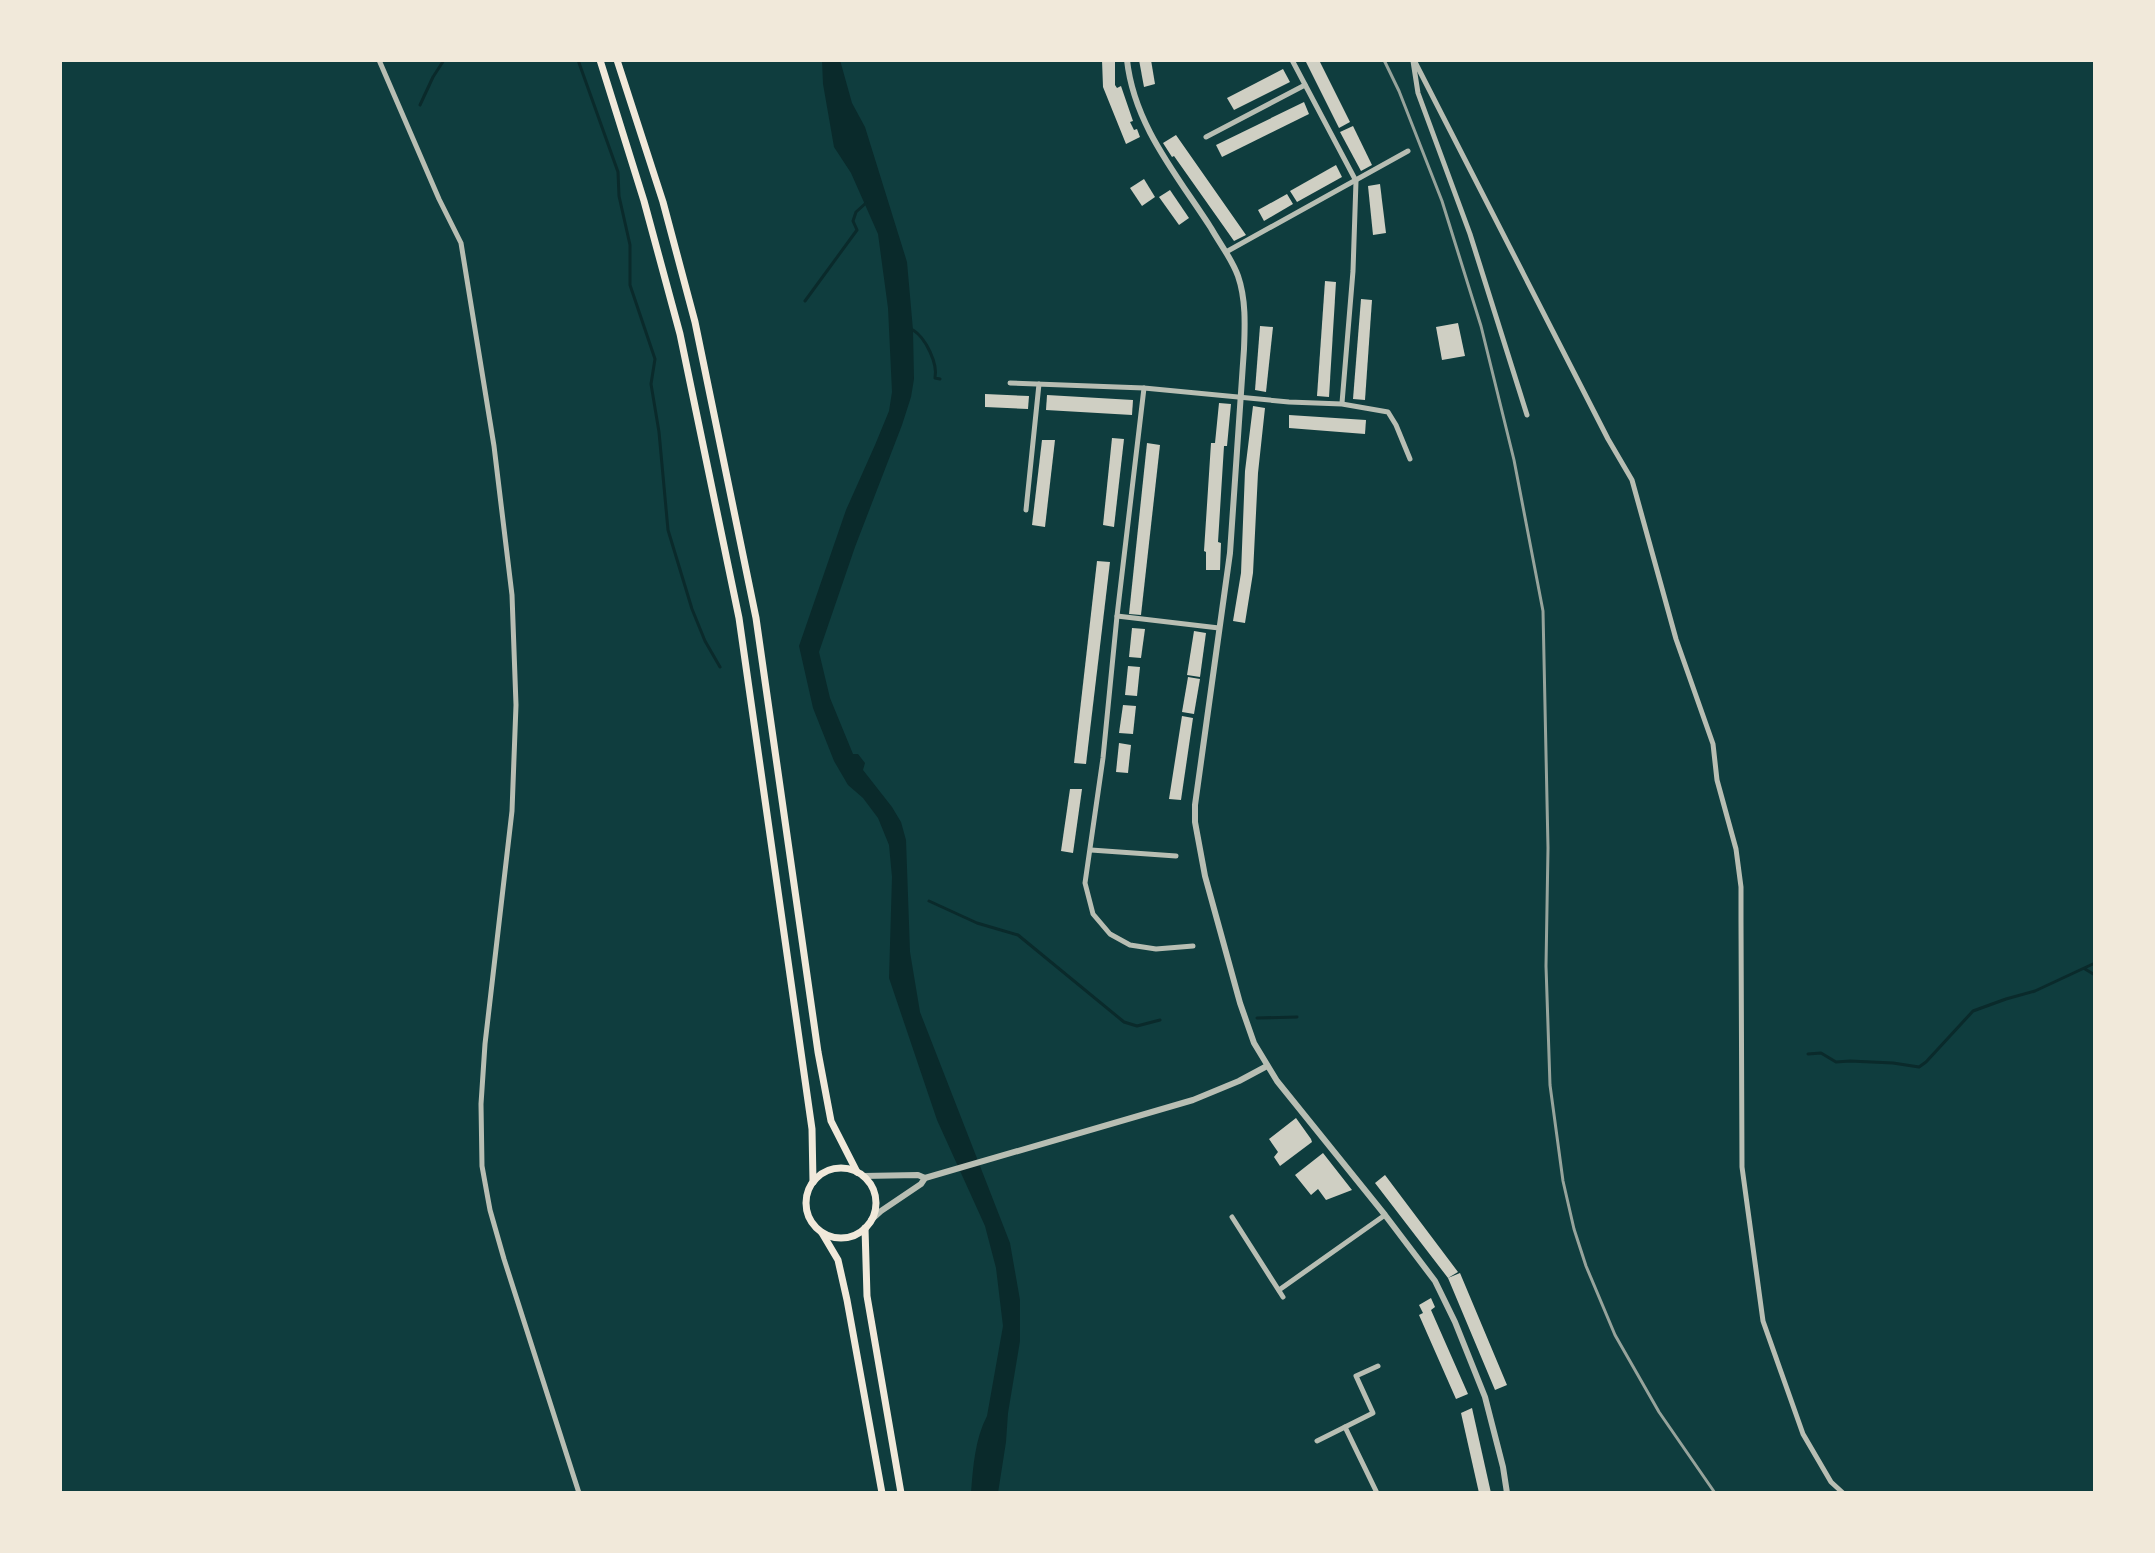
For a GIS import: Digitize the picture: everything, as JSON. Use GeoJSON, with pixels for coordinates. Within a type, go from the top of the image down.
{"type":"FeatureCollection","features":[{"type":"Feature","properties":{"kind":"main road"},"geometry":{"type":"LineString","coordinates":[[600,60],[644,201],[680,334],[739,618],[812,1129],[813,1182]]}},
{"type":"Feature","properties":{"kind":"main road"},"geometry":{"type":"LineString","coordinates":[[617,60],[663,202],[695,322],[756,618],[818,1052],[831,1121],[860,1174],[871,1186],[875,1198],[871,1220],[856,1235],[833,1238],[822,1233],[807,1216],[807,1192],[813,1182],[828,1171],[848,1169],[860,1174]]}},
{"type":"Feature","properties":{"kind":"main road"},"geometry":{"type":"LineString","coordinates":[[865,1228],[867,1296],[901,1493]]}},
{"type":"Feature","properties":{"kind":"main road"},"geometry":{"type":"LineString","coordinates":[[822,1233],[838,1260],[882,1493]]}},
{"type":"Feature","properties":{"kind":"street"},"geometry":{"type":"LineString","coordinates":[[379,60],[461,243],[494,446],[512,595],[516,705],[512,811],[485,1044],[481,1104],[482,1166],[504,1259],[579,1493]]}},
{"type":"Feature","properties":{"kind":"street"},"geometry":{"type":"LineString","coordinates":[[1127,60],[1129,78],[1141,115],[1226,252],[1238,278],[1245,322],[1230,553],[1198,777],[1195,822],[1205,876],[1254,1043],[1267,1066],[1435,1281],[1485,1397],[1507,1493]]}},
{"type":"Feature","properties":{"kind":"street"},"geometry":{"type":"LineString","coordinates":[[1292,60],[1356,181],[1353,271],[1342,404]]}},
{"type":"Feature","properties":{"kind":"street"},"geometry":{"type":"LineString","coordinates":[[1414,60],[1418,93],[1470,234],[1527,415]]}},
{"type":"Feature","properties":{"kind":"street"},"geometry":{"type":"LineString","coordinates":[[1414,60],[1608,439],[1632,480],[1676,639],[1713,744],[1717,780],[1736,849],[1741,887],[1742,1167],[1763,1321],[1803,1434],[1831,1482],[1843,1493]]}},
{"type":"Feature","properties":{"kind":"street"},"geometry":{"type":"LineString","coordinates":[[1206,137],[1305,85]]}},
{"type":"Feature","properties":{"kind":"street"},"geometry":{"type":"LineString","coordinates":[[1226,252],[1408,151]]}},
{"type":"Feature","properties":{"kind":"street"},"geometry":{"type":"LineString","coordinates":[[1010,383],[1144,388],[1342,404],[1388,412],[1410,459]]}},
{"type":"Feature","properties":{"kind":"street"},"geometry":{"type":"LineString","coordinates":[[1026,510],[1039,384]]}},
{"type":"Feature","properties":{"kind":"street"},"geometry":{"type":"LineString","coordinates":[[1144,388],[1103,758],[1085,883],[1093,914],[1110,934],[1130,945],[1156,949],[1193,946]]}},
{"type":"Feature","properties":{"kind":"street"},"geometry":{"type":"LineString","coordinates":[[1117,616],[1220,624]]}},
{"type":"Feature","properties":{"kind":"street"},"geometry":{"type":"LineString","coordinates":[[1091,850],[1176,856]]}},
{"type":"Feature","properties":{"kind":"street"},"geometry":{"type":"LineString","coordinates":[[860,1174],[918,1175],[925,1178],[1193,1100],[1267,1066]]}},
{"type":"Feature","properties":{"kind":"street"},"geometry":{"type":"LineString","coordinates":[[871,1220],[925,1178]]}},
{"type":"Feature","properties":{"kind":"street"},"geometry":{"type":"LineString","coordinates":[[1279,1290],[1385,1215]]}},
{"type":"Feature","properties":{"kind":"street"},"geometry":{"type":"LineString","coordinates":[[1232,1217],[1283,1297]]}},
{"type":"Feature","properties":{"kind":"street"},"geometry":{"type":"LineString","coordinates":[[1317,1441],[1373,1413],[1356,1376],[1378,1366]]}},
{"type":"Feature","properties":{"kind":"street"},"geometry":{"type":"LineString","coordinates":[[1345,1427],[1377,1493]]}},
{"type":"Feature","properties":{"kind":"water"},"geometry":{"type":"Polygon","coordinates":[[[822,60],[840,60],[852,103],[865,127],[907,262],[914,379],[902,425],[819,652],[830,698],[853,754],[858,754],[865,763],[863,770],[901,822],[906,840],[910,952],[920,1012],[1010,1243],[1020,1300],[1020,1341],[998,1493],[971,1493],[975,1453],[987,1416],[1003,1326],[996,1268],[985,1226],[937,1120],[889,978],[892,877],[889,845],[878,818],[848,785],[834,761],[813,708],[799,646],[846,510],[889,411],[892,392],[888,308],[878,234],[851,173],[834,147],[822,60]]]}},
{"type":"Feature","properties":{"kind":"building"},"geometry":{"type":"Polygon","coordinates":[[[1102,60],[1115,60],[1115,85],[1117,88],[1121,86],[1133,121],[1130,122],[1140,137],[1126,144],[1103,87],[1102,60]]]}},
{"type":"Feature","properties":{"kind":"building"},"geometry":{"type":"Polygon","coordinates":[[[1139,60],[1151,60],[1155,84],[1144,87],[1139,60]]]}},
{"type":"Feature","properties":{"kind":"building"},"geometry":{"type":"Polygon","coordinates":[[[1305,60],[1319,60],[1350,122],[1339,128],[1305,60]]]}},
{"type":"Feature","properties":{"kind":"building"},"geometry":{"type":"Polygon","coordinates":[[[1283,69],[1290,82],[1234,110],[1227,98],[1283,69]]]}},
{"type":"Feature","properties":{"kind":"building"},"geometry":{"type":"Polygon","coordinates":[[[1304,102],[1309,114],[1222,157],[1216,145],[1304,102]]]}},
{"type":"Feature","properties":{"kind":"building"},"geometry":{"type":"Polygon","coordinates":[[[1353,126],[1372,165],[1361,171],[1340,132],[1353,126]]]}},
{"type":"Feature","properties":{"kind":"building"},"geometry":{"type":"Polygon","coordinates":[[[1176,135],[1246,235],[1234,241],[1172,157],[1163,143],[1176,135]]]}},
{"type":"Feature","properties":{"kind":"building"},"geometry":{"type":"Polygon","coordinates":[[[1336,165],[1342,177],[1297,202],[1290,191],[1336,165]]]}},
{"type":"Feature","properties":{"kind":"building"},"geometry":{"type":"Polygon","coordinates":[[[1144,179],[1155,197],[1142,206],[1130,188],[1144,179]]]}},
{"type":"Feature","properties":{"kind":"building"},"geometry":{"type":"Polygon","coordinates":[[[1380,184],[1386,233],[1373,235],[1368,186],[1380,184]]]}},
{"type":"Feature","properties":{"kind":"building"},"geometry":{"type":"Polygon","coordinates":[[[1170,190],[1189,218],[1179,225],[1159,197],[1170,190]]]}},
{"type":"Feature","properties":{"kind":"building"},"geometry":{"type":"Polygon","coordinates":[[[1287,194],[1293,204],[1264,221],[1258,210],[1287,194]]]}},
{"type":"Feature","properties":{"kind":"building"},"geometry":{"type":"Polygon","coordinates":[[[1325,281],[1336,282],[1329,397],[1317,396],[1325,281]]]}},
{"type":"Feature","properties":{"kind":"building"},"geometry":{"type":"Polygon","coordinates":[[[1361,299],[1372,300],[1365,400],[1353,399],[1361,299]]]}},
{"type":"Feature","properties":{"kind":"building"},"geometry":{"type":"Polygon","coordinates":[[[1458,323],[1465,356],[1442,360],[1436,327],[1458,323]]]}},
{"type":"Feature","properties":{"kind":"building"},"geometry":{"type":"Polygon","coordinates":[[[1260,326],[1273,327],[1266,392],[1255,390],[1260,326]]]}},
{"type":"Feature","properties":{"kind":"building"},"geometry":{"type":"Polygon","coordinates":[[[985,394],[1029,396],[1028,409],[985,407],[985,394]]]}},
{"type":"Feature","properties":{"kind":"building"},"geometry":{"type":"Polygon","coordinates":[[[1047,395],[1133,400],[1132,415],[1046,410],[1047,395]]]}},
{"type":"Feature","properties":{"kind":"building"},"geometry":{"type":"Polygon","coordinates":[[[1219,403],[1231,404],[1227,446],[1224,446],[1218,542],[1221,543],[1220,570],[1206,570],[1204,551],[1211,443],[1215,443],[1219,403]]]}},
{"type":"Feature","properties":{"kind":"building"},"geometry":{"type":"Polygon","coordinates":[[[1253,406],[1265,408],[1253,573],[1245,623],[1233,621],[1241,573],[1245,471],[1253,406]]]}},
{"type":"Feature","properties":{"kind":"building"},"geometry":{"type":"Polygon","coordinates":[[[1289,415],[1366,420],[1365,434],[1289,428],[1289,415]]]}},
{"type":"Feature","properties":{"kind":"building"},"geometry":{"type":"Polygon","coordinates":[[[1112,438],[1124,439],[1114,527],[1103,525],[1112,438]]]}},
{"type":"Feature","properties":{"kind":"building"},"geometry":{"type":"Polygon","coordinates":[[[1042,440],[1055,440],[1045,527],[1032,525],[1042,440]]]}},
{"type":"Feature","properties":{"kind":"building"},"geometry":{"type":"Polygon","coordinates":[[[1147,443],[1160,445],[1141,615],[1129,614],[1147,443]]]}},
{"type":"Feature","properties":{"kind":"building"},"geometry":{"type":"Polygon","coordinates":[[[1097,561],[1110,562],[1086,764],[1074,763],[1097,561]]]}},
{"type":"Feature","properties":{"kind":"building"},"geometry":{"type":"Polygon","coordinates":[[[1132,628],[1145,629],[1141,658],[1129,657],[1132,628]]]}},
{"type":"Feature","properties":{"kind":"building"},"geometry":{"type":"Polygon","coordinates":[[[1194,631],[1206,633],[1200,677],[1187,675],[1194,631]]]}},
{"type":"Feature","properties":{"kind":"building"},"geometry":{"type":"Polygon","coordinates":[[[1128,666],[1140,667],[1137,696],[1125,695],[1128,666]]]}},
{"type":"Feature","properties":{"kind":"building"},"geometry":{"type":"Polygon","coordinates":[[[1188,677],[1200,679],[1194,714],[1182,712],[1188,677]]]}},
{"type":"Feature","properties":{"kind":"building"},"geometry":{"type":"Polygon","coordinates":[[[1123,705],[1136,706],[1133,734],[1119,733],[1123,705]]]}},
{"type":"Feature","properties":{"kind":"building"},"geometry":{"type":"Polygon","coordinates":[[[1182,716],[1193,718],[1181,800],[1169,799],[1182,716]]]}},
{"type":"Feature","properties":{"kind":"building"},"geometry":{"type":"Polygon","coordinates":[[[1119,743],[1131,745],[1128,773],[1116,772],[1119,743]]]}},
{"type":"Feature","properties":{"kind":"building"},"geometry":{"type":"Polygon","coordinates":[[[1070,789],[1082,789],[1073,853],[1061,851],[1070,789]]]}},
{"type":"Feature","properties":{"kind":"building"},"geometry":{"type":"Polygon","coordinates":[[[1296,1118],[1312,1142],[1280,1166],[1274,1157],[1278,1152],[1269,1139],[1296,1118]]]}},
{"type":"Feature","properties":{"kind":"building"},"geometry":{"type":"Polygon","coordinates":[[[1323,1153],[1352,1190],[1326,1200],[1318,1189],[1311,1195],[1295,1175],[1323,1153]]]}},
{"type":"Feature","properties":{"kind":"building"},"geometry":{"type":"Polygon","coordinates":[[[1385,1175],[1458,1272],[1448,1278],[1375,1183],[1385,1175]]]}},
{"type":"Feature","properties":{"kind":"building"},"geometry":{"type":"Polygon","coordinates":[[[1460,1273],[1507,1385],[1495,1390],[1448,1278],[1460,1273]]]}},
{"type":"Feature","properties":{"kind":"building"},"geometry":{"type":"Polygon","coordinates":[[[1431,1298],[1435,1307],[1431,1310],[1468,1394],[1456,1399],[1419,1315],[1423,1313],[1419,1305],[1431,1298]]]}},
{"type":"Feature","properties":{"kind":"building"},"geometry":{"type":"Polygon","coordinates":[[[1472,1408],[1491,1493],[1479,1493],[1461,1413],[1472,1408]]]}},
{"type":"Feature","properties":{"kind":"waterway"},"geometry":{"type":"LineString","coordinates":[[420,105],[444,60]]}},
{"type":"Feature","properties":{"kind":"waterway"},"geometry":{"type":"LineString","coordinates":[[578,60],[618,172],[619,196],[630,245],[630,285],[655,359],[651,384],[668,530],[692,609],[720,667]]}},
{"type":"Feature","properties":{"kind":"waterway"},"geometry":{"type":"LineString","coordinates":[[805,301],[857,230],[853,221],[856,212],[866,203]]}},
{"type":"Feature","properties":{"kind":"waterway"},"geometry":{"type":"LineString","coordinates":[[913,330],[926,345],[935,366],[935,378],[940,379]]}},
{"type":"Feature","properties":{"kind":"waterway"},"geometry":{"type":"LineString","coordinates":[[929,901],[977,923],[1018,935],[1124,1022],[1137,1026],[1160,1020]]}},
{"type":"Feature","properties":{"kind":"waterway"},"geometry":{"type":"LineString","coordinates":[[1808,1054],[1821,1053],[1836,1062],[1893,1063],[1919,1067],[1973,1011],[2035,991],[2095,963]]}},
{"type":"Feature","properties":{"kind":"waterway"},"geometry":{"type":"LineString","coordinates":[[2085,969],[2095,975]]}},
{"type":"Feature","properties":{"kind":"waterway"},"geometry":{"type":"LineString","coordinates":[[1257,1018],[1297,1017]]}},
{"type":"Feature","properties":{"kind":"railway"},"geometry":{"type":"LineString","coordinates":[[1384,60],[1442,201],[1481,326],[1514,460],[1543,611],[1550,1085],[1563,1181],[1574,1229],[1615,1335],[1659,1412],[1715,1493]]}}]}
